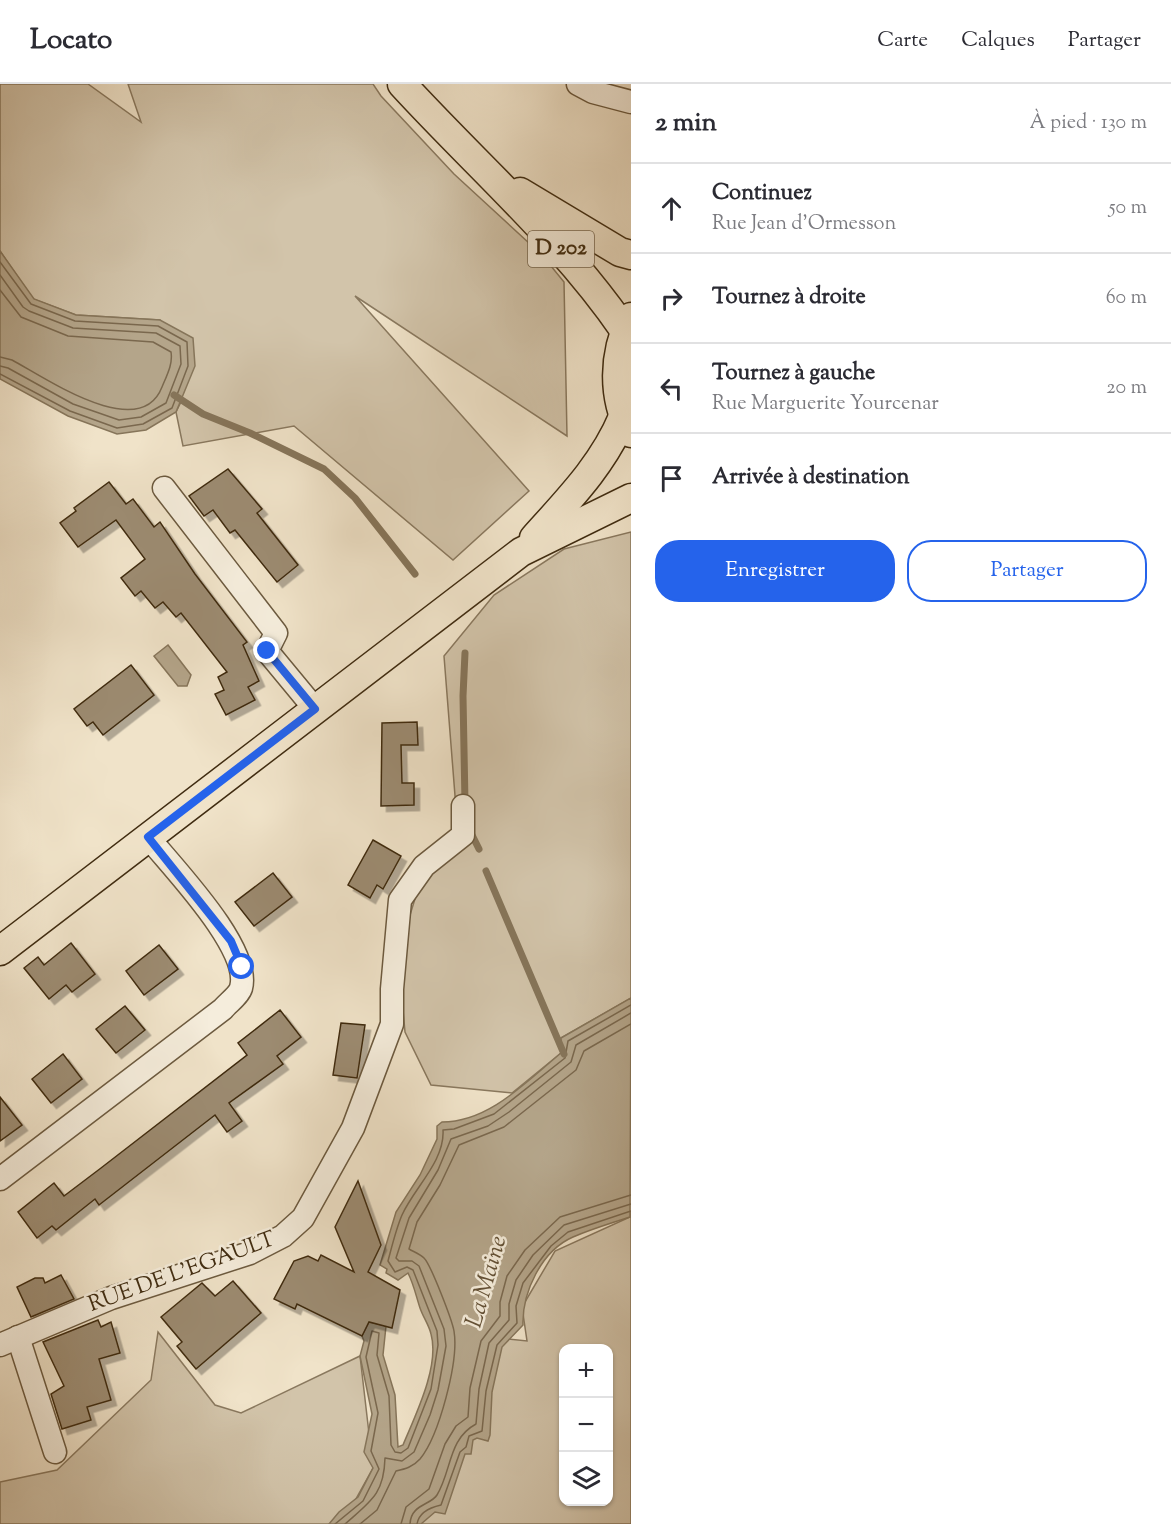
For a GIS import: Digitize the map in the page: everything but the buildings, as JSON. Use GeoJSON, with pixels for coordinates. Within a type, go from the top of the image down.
{"type":"FeatureCollection","features":[{"type":"Feature","properties":{"kind":"main road","name":"D 202"},"geometry":{"type":"LineString","coordinates":[[402,84],[490,174],[628,324]]}},
{"type":"Feature","properties":{"kind":"main road","name":"D 202"},"geometry":{"type":"LineString","coordinates":[[490,174],[620,252],[631,255]]}},
{"type":"Feature","properties":{"kind":"main road"},"geometry":{"type":"LineString","coordinates":[[0,951],[520,552],[597,466],[627,426],[616,382],[618,355],[628,324]]}},
{"type":"Feature","properties":{"kind":"main road"},"geometry":{"type":"LineString","coordinates":[[520,552],[631,498]]}},
{"type":"Feature","properties":{"kind":"street"},"geometry":{"type":"LineString","coordinates":[[578,84],[592,92],[631,102]]}},
{"type":"Feature","properties":{"kind":"street"},"geometry":{"type":"LineString","coordinates":[[164,488],[276,633],[267,651],[315,709]]}},
{"type":"Feature","properties":{"kind":"street","name":"RUE DE L'EGAULT"},"geometry":{"type":"LineString","coordinates":[[9,1341],[111,1298],[250,1253],[283,1236],[303,1218],[353,1128],[393,1024],[392,989],[400,900],[424,866],[463,835],[463,806]]}},
{"type":"Feature","properties":{"kind":"street"},"geometry":{"type":"LineString","coordinates":[[0,1179],[223,1009],[241,990],[242,967],[231,941],[148,837]]}},
{"type":"Feature","properties":{"kind":"street"},"geometry":{"type":"LineString","coordinates":[[9,1341],[55,1452]]}},
{"type":"Feature","properties":{"kind":"shaded area"},"geometry":{"type":"Polygon","coordinates":[[[0,84],[88,84],[141,122],[128,84],[373,84],[381,96],[454,174],[542,255],[564,282],[567,436],[355,296],[529,491],[453,560],[294,426],[183,446],[176,412],[182,400],[160,320],[76,315],[33,299],[0,251],[0,84]]]}},
{"type":"Feature","properties":{"kind":"shaded area"},"geometry":{"type":"Polygon","coordinates":[[[631,532],[631,998],[561,1038],[561,1053],[512,1093],[431,1085],[405,1032],[401,988],[405,931],[419,886],[466,843],[457,821],[444,656],[494,595],[564,549],[631,532]]]}},
{"type":"Feature","properties":{"kind":"shaded area"},"geometry":{"type":"Polygon","coordinates":[[[631,1211],[631,1524],[404,1524],[500,1338],[527,1341],[522,1307],[555,1251],[630,1217],[631,1211]]]}},
{"type":"Feature","properties":{"kind":"shaded area"},"geometry":{"type":"Polygon","coordinates":[[[158,1332],[215,1405],[241,1413],[360,1356],[373,1468],[342,1524],[0,1524],[0,1482],[57,1470],[151,1380],[158,1332]]]}},
{"type":"Feature","properties":{"kind":"water"},"geometry":{"type":"Polygon","coordinates":[[[0,251],[34,299],[76,315],[160,320],[193,338],[195,366],[176,412],[146,430],[117,434],[68,416],[0,379],[0,251]]]}},
{"type":"Feature","properties":{"kind":"water"},"geometry":{"type":"Polygon","coordinates":[[[168,645],[191,675],[187,686],[178,686],[154,656],[168,645]]]}},
{"type":"Feature","properties":{"kind":"water","name":"La Maine"},"geometry":{"type":"Polygon","coordinates":[[[631,998],[630,1217],[562,1243],[552,1252],[536,1274],[526,1300],[523,1325],[502,1347],[492,1392],[488,1441],[477,1438],[473,1440],[471,1454],[465,1454],[445,1514],[435,1512],[421,1524],[329,1524],[339,1512],[358,1497],[373,1468],[364,1452],[372,1414],[360,1356],[364,1341],[362,1336],[369,1322],[386,1326],[383,1355],[395,1395],[398,1447],[403,1445],[425,1391],[433,1347],[429,1327],[408,1273],[398,1280],[386,1273],[387,1269],[380,1265],[396,1212],[420,1175],[437,1139],[437,1126],[442,1122],[459,1120],[491,1108],[520,1088],[561,1053],[561,1038],[631,998]]]}},
{"type":"Feature","properties":{"kind":"waterway"},"geometry":{"type":"LineString","coordinates":[[174,395],[203,414],[250,433],[324,469],[355,498],[415,574]]}},
{"type":"Feature","properties":{"kind":"waterway"},"geometry":{"type":"LineString","coordinates":[[465,653],[463,696],[465,803]]}},
{"type":"Feature","properties":{"kind":"waterway"},"geometry":{"type":"LineString","coordinates":[[470,831],[479,849]]}},
{"type":"Feature","properties":{"kind":"waterway"},"geometry":{"type":"LineString","coordinates":[[486,871],[564,1054]]}},
{"type":"Feature","properties":{"kind":"route"},"geometry":{"type":"LineString","coordinates":[[242,967],[231,941],[148,837],[315,709],[267,651]]}}]}
